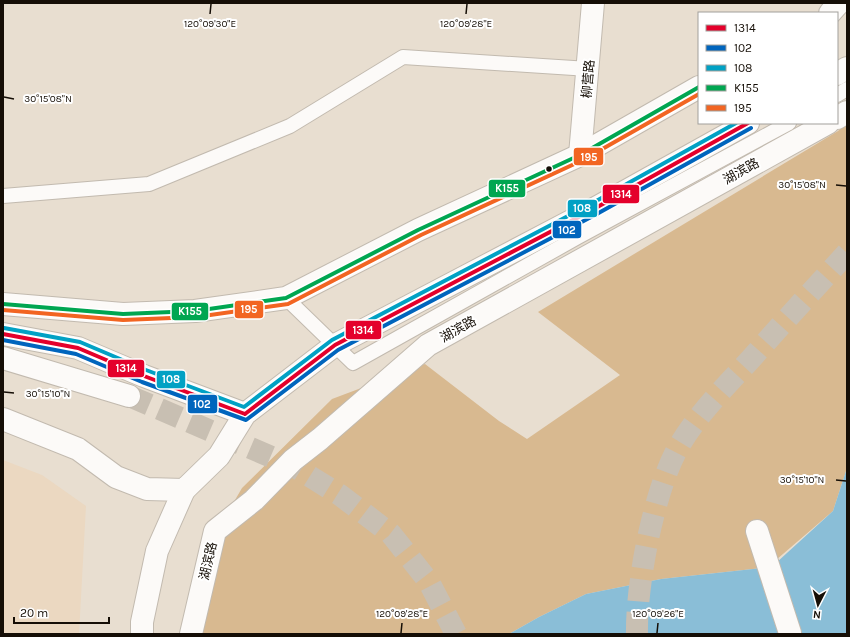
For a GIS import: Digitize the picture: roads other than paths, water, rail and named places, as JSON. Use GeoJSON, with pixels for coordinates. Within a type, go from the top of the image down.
{"type":"FeatureCollection","features":[{"type":"Feature","properties":{"kind":"main road","name":"柳营路"},"geometry":{"type":"LineString","coordinates":[[580,155],[589,69],[593,3]]}},
{"type":"Feature","properties":{"kind":"main road"},"geometry":{"type":"LineString","coordinates":[[831,12],[839,3]]}},
{"type":"Feature","properties":{"kind":"main road"},"geometry":{"type":"LineString","coordinates":[[838,73],[847,68]]}},
{"type":"Feature","properties":{"kind":"main road"},"geometry":{"type":"LineString","coordinates":[[3,304],[123,314],[196,311],[286,298],[418,230],[580,155],[698,88]]}},
{"type":"Feature","properties":{"kind":"main road"},"geometry":{"type":"LineString","coordinates":[[838,117],[847,112]]}},
{"type":"Feature","properties":{"kind":"main road"},"geometry":{"type":"LineString","coordinates":[[142,634],[157,551],[184,490],[219,456],[244,414],[335,345],[592,210],[746,124]]}},
{"type":"Feature","properties":{"kind":"main road","name":"湖滨路"},"geometry":{"type":"LineString","coordinates":[[191,634],[215,531],[254,500],[293,460],[320,439],[428,345],[826,124]]}},
{"type":"Feature","properties":{"kind":"main road"},"geometry":{"type":"LineString","coordinates":[[3,334],[78,348],[144,376],[244,414]]}},
{"type":"Feature","properties":{"kind":"main road"},"geometry":{"type":"LineString","coordinates":[[3,358],[129,396]]}},
{"type":"Feature","properties":{"kind":"main road"},"geometry":{"type":"LineString","coordinates":[[3,419],[78,449],[116,477],[147,489],[184,490]]}},
{"type":"Feature","properties":{"kind":"main road"},"geometry":{"type":"LineString","coordinates":[[757,531],[790,633]]}},
{"type":"Feature","properties":{"kind":"lane"},"geometry":{"type":"LineString","coordinates":[[3,196],[149,184],[290,126],[403,56],[589,69]]}},
{"type":"Feature","properties":{"kind":"lane"},"geometry":{"type":"LineString","coordinates":[[838,94],[847,89]]}},
{"type":"Feature","properties":{"kind":"lane"},"geometry":{"type":"LineString","coordinates":[[286,298],[353,363],[578,237],[787,124]]}},
{"type":"Feature","properties":{"kind":"water"},"geometry":{"type":"Polygon","coordinates":[[[847,468],[847,634],[509,634],[539,617],[586,594],[661,579],[762,568],[776,563],[833,511],[847,468]]]}},
{"type":"Feature","properties":{"kind":"tunnel"},"geometry":{"type":"LineString","coordinates":[[637,634],[637,613],[648,537],[662,486],[670,464],[679,446],[694,423],[712,402],[847,253]]}},
{"type":"Feature","properties":{"kind":"tunnel"},"geometry":{"type":"LineString","coordinates":[[129,396],[295,467],[340,495],[391,534],[429,582],[456,634]]}}]}
